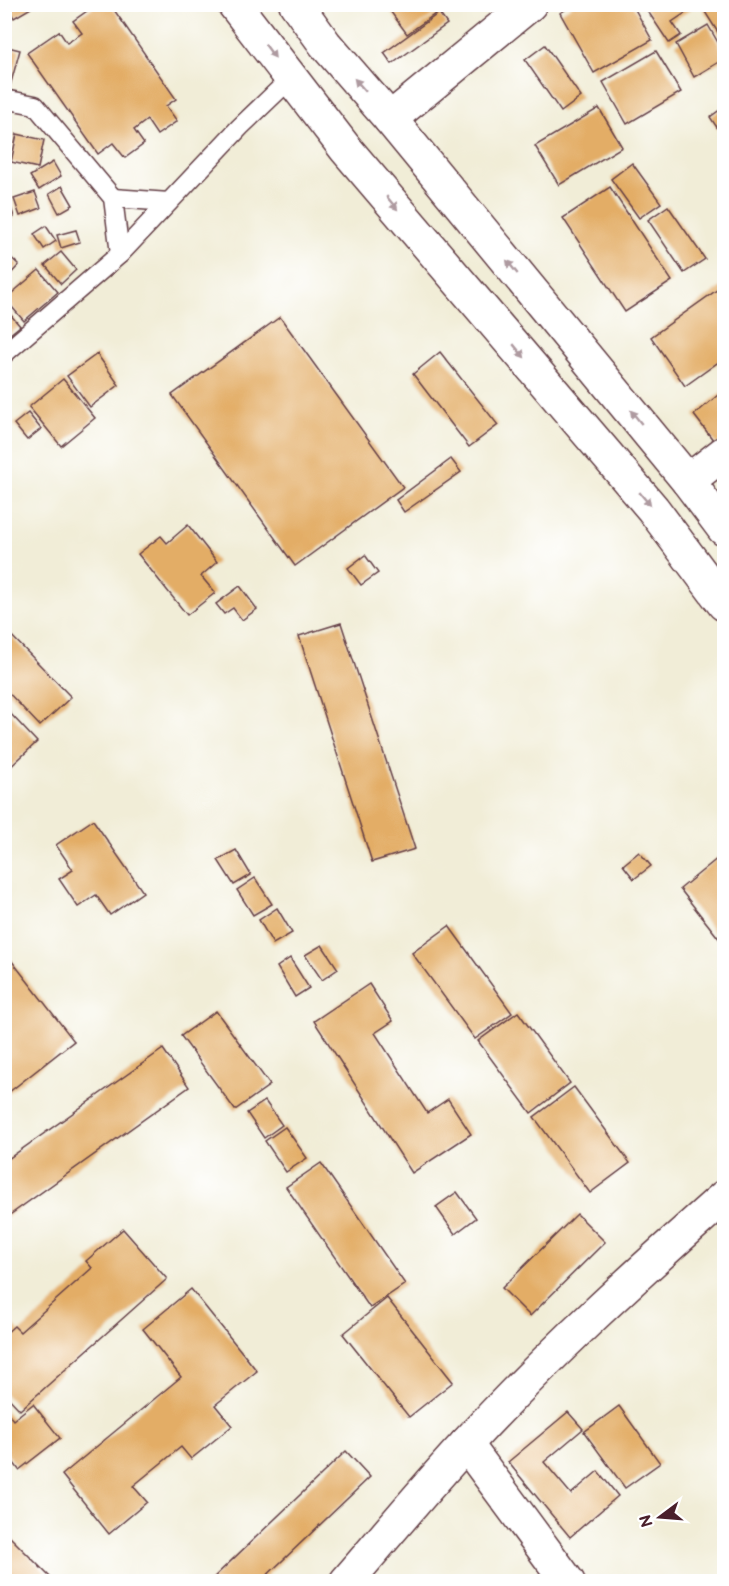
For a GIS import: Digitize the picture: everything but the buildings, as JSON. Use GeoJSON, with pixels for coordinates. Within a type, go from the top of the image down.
{"type":"FeatureCollection","features":[{"type":"Feature","properties":{"kind":"street"},"geometry":{"type":"LineString","coordinates":[[234,4],[345,148],[653,509],[724,604]]}},
{"type":"Feature","properties":{"kind":"street"},"geometry":{"type":"LineString","coordinates":[[296,4],[326,44],[688,481],[724,529]]}},
{"type":"Feature","properties":{"kind":"street"},"geometry":{"type":"LineString","coordinates":[[390,119],[530,4]]}},
{"type":"Feature","properties":{"kind":"street"},"geometry":{"type":"LineString","coordinates":[[688,481],[724,453]]}},
{"type":"Feature","properties":{"kind":"street"},"geometry":{"type":"LineString","coordinates":[[346,1581],[466,1443],[570,1337],[724,1197]]}},
{"type":"Feature","properties":{"kind":"street"},"geometry":{"type":"LineString","coordinates":[[466,1443],[568,1581]]}},
{"type":"Feature","properties":{"kind":"lane"},"geometry":{"type":"LineString","coordinates":[[4,354],[120,254],[240,127],[291,78]]}},
{"type":"Feature","properties":{"kind":"lane"},"geometry":{"type":"LineString","coordinates":[[4,99],[35,105],[113,198],[120,254]]}},
{"type":"Feature","properties":{"kind":"lane"},"geometry":{"type":"LineString","coordinates":[[113,198],[169,202]]}}]}
